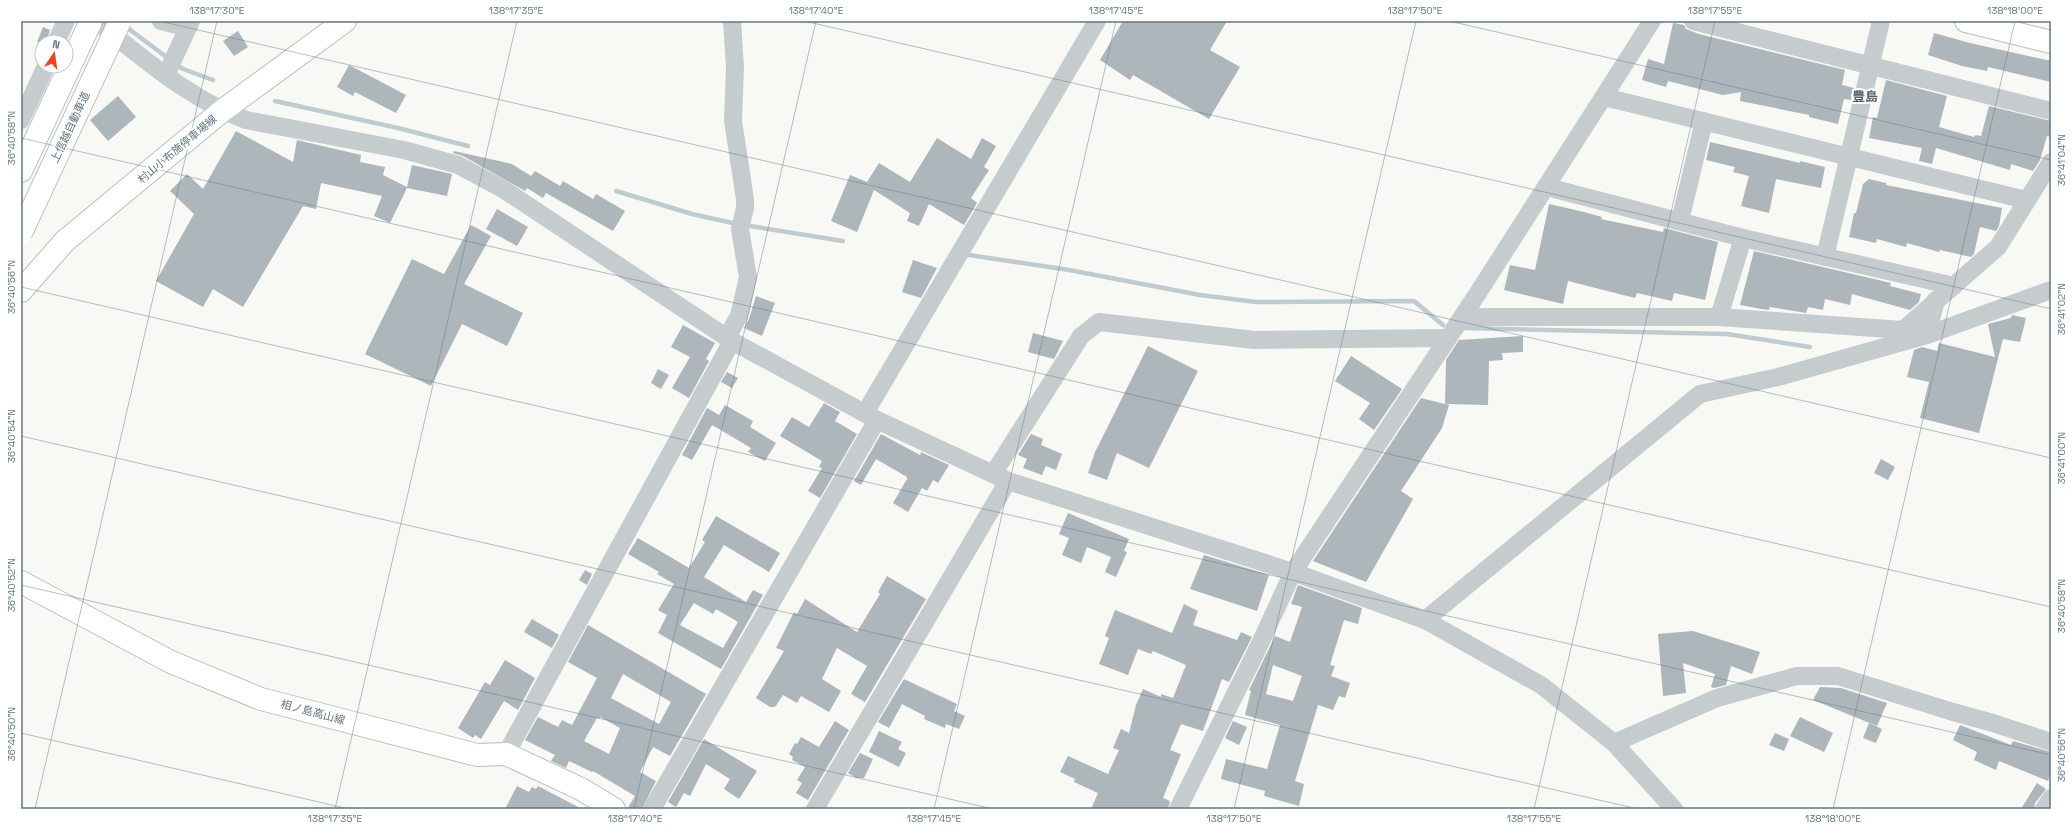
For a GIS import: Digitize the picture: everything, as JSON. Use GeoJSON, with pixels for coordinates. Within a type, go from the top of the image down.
{"type":"FeatureCollection","features":[{"type":"Feature","properties":{"kind":"main road"},"geometry":{"type":"LineString","coordinates":[[21,171],[91,21]]}},
{"type":"Feature","properties":{"kind":"main road","name":"上信越自動車道"},"geometry":{"type":"LineString","coordinates":[[21,233],[120,21]]}},
{"type":"Feature","properties":{"kind":"main road","name":"村山小布施停車場線"},"geometry":{"type":"LineString","coordinates":[[21,291],[65,241],[222,111],[345,21]]}},
{"type":"Feature","properties":{"kind":"main road"},"geometry":{"type":"LineString","coordinates":[[1966,21],[2051,42]]}},
{"type":"Feature","properties":{"kind":"main road","name":"相ノ島高山線"},"geometry":{"type":"LineString","coordinates":[[21,582],[171,662],[261,699],[477,755],[506,754],[581,789],[614,809]]}},
{"type":"Feature","properties":{"kind":"street"},"geometry":{"type":"LineString","coordinates":[[60,34],[66,21]]}},
{"type":"Feature","properties":{"kind":"street"},"geometry":{"type":"LineString","coordinates":[[96,21],[170,66],[222,111],[246,120],[404,150],[458,165],[503,189],[730,339],[871,417],[1000,478],[1293,572],[1425,620],[1541,685],[1614,743],[1674,809]]}},
{"type":"Feature","properties":{"kind":"street"},"geometry":{"type":"LineString","coordinates":[[161,21],[177,25],[190,23]]}},
{"type":"Feature","properties":{"kind":"street"},"geometry":{"type":"LineString","coordinates":[[506,754],[730,339],[738,316],[748,277],[741,225],[746,208],[733,121],[735,68],[732,21]]}},
{"type":"Feature","properties":{"kind":"street"},"geometry":{"type":"LineString","coordinates":[[1178,809],[1293,572],[1547,187],[1652,21]]}},
{"type":"Feature","properties":{"kind":"street"},"geometry":{"type":"LineString","coordinates":[[1693,21],[2051,110]]}},
{"type":"Feature","properties":{"kind":"street"},"geometry":{"type":"LineString","coordinates":[[1825,257],[1881,21]]}},
{"type":"Feature","properties":{"kind":"street"},"geometry":{"type":"LineString","coordinates":[[652,809],[1094,22]]}},
{"type":"Feature","properties":{"kind":"street"},"geometry":{"type":"LineString","coordinates":[[170,66],[190,23]]}},
{"type":"Feature","properties":{"kind":"street"},"geometry":{"type":"LineString","coordinates":[[21,120],[42,74]]}},
{"type":"Feature","properties":{"kind":"street"},"geometry":{"type":"LineString","coordinates":[[1604,97],[2026,200]]}},
{"type":"Feature","properties":{"kind":"street"},"geometry":{"type":"LineString","coordinates":[[1680,222],[1704,121]]}},
{"type":"Feature","properties":{"kind":"street"},"geometry":{"type":"LineString","coordinates":[[1462,317],[1719,317],[1903,330],[1998,247],[2051,162]]}},
{"type":"Feature","properties":{"kind":"street"},"geometry":{"type":"LineString","coordinates":[[1547,187],[1743,238],[1954,286]]}},
{"type":"Feature","properties":{"kind":"street"},"geometry":{"type":"LineString","coordinates":[[1719,317],[1743,238]]}},
{"type":"Feature","properties":{"kind":"street"},"geometry":{"type":"LineString","coordinates":[[1425,620],[1700,394],[1778,377],[1928,335],[2051,290]]}},
{"type":"Feature","properties":{"kind":"street"},"geometry":{"type":"LineString","coordinates":[[1928,335],[1936,300]]}},
{"type":"Feature","properties":{"kind":"street"},"geometry":{"type":"LineString","coordinates":[[815,809],[1081,336],[1099,322],[1254,340],[1448,338]]}},
{"type":"Feature","properties":{"kind":"street"},"geometry":{"type":"LineString","coordinates":[[1614,743],[1717,698],[1798,676],[1838,676],[2051,742]]}},
{"type":"Feature","properties":{"kind":"street"},"geometry":{"type":"LineString","coordinates":[[2044,809],[2051,798]]}},
{"type":"Feature","properties":{"kind":"building"},"geometry":{"type":"Polygon","coordinates":[[[1123,21],[1227,21],[1210,50],[1240,67],[1209,119],[1133,75],[1130,80],[1100,60],[1123,21]]]}},
{"type":"Feature","properties":{"kind":"building"},"geometry":{"type":"Polygon","coordinates":[[[1673,23],[1684,25],[1686,29],[1699,34],[1845,70],[1842,85],[1854,88],[1851,100],[1844,99],[1838,124],[1809,117],[1809,115],[1740,101],[1741,92],[1723,95],[1668,81],[1666,87],[1642,80],[1648,59],[1664,64],[1673,23]]]}},
{"type":"Feature","properties":{"kind":"building"},"geometry":{"type":"Polygon","coordinates":[[[43,27],[50,30],[49,34],[40,34],[43,27]]]}},
{"type":"Feature","properties":{"kind":"building"},"geometry":{"type":"Polygon","coordinates":[[[238,31],[248,47],[234,56],[223,41],[238,31]]]}},
{"type":"Feature","properties":{"kind":"building"},"geometry":{"type":"Polygon","coordinates":[[[1934,33],[1970,43],[2051,61],[2051,82],[1988,67],[1987,71],[1962,66],[1928,55],[1934,33]]]}},
{"type":"Feature","properties":{"kind":"building"},"geometry":{"type":"Polygon","coordinates":[[[349,65],[406,95],[396,113],[355,92],[353,96],[337,87],[349,65]]]}},
{"type":"Feature","properties":{"kind":"building"},"geometry":{"type":"Polygon","coordinates":[[[1886,80],[1947,96],[1939,127],[1974,137],[1975,135],[1981,136],[1989,106],[2051,121],[2051,137],[2047,136],[2040,160],[2033,171],[2011,164],[2010,170],[1936,148],[1932,164],[1919,161],[1922,148],[1869,138],[1873,117],[1877,118],[1886,80]]]}},
{"type":"Feature","properties":{"kind":"building"},"geometry":{"type":"Polygon","coordinates":[[[118,96],[136,117],[108,141],[90,120],[118,96]]]}},
{"type":"Feature","properties":{"kind":"building"},"geometry":{"type":"Polygon","coordinates":[[[236,131],[293,162],[297,140],[361,155],[360,162],[385,167],[383,175],[407,187],[412,165],[452,174],[447,196],[407,188],[390,223],[374,216],[382,196],[321,183],[316,209],[303,206],[243,307],[213,289],[203,307],[156,281],[194,214],[170,191],[187,174],[203,189],[236,131]]]}},
{"type":"Feature","properties":{"kind":"building"},"geometry":{"type":"Polygon","coordinates":[[[937,138],[971,159],[982,138],[996,146],[984,167],[989,170],[971,198],[977,203],[964,225],[929,204],[919,226],[907,221],[910,213],[874,190],[857,232],[831,221],[850,175],[867,182],[879,163],[910,182],[937,138]]]}},
{"type":"Feature","properties":{"kind":"building"},"geometry":{"type":"Polygon","coordinates":[[[1710,142],[1800,163],[1800,161],[1825,167],[1821,188],[1776,179],[1769,213],[1741,206],[1749,176],[1733,172],[1735,167],[1706,160],[1710,142]]]}},
{"type":"Feature","properties":{"kind":"building"},"geometry":{"type":"Polygon","coordinates":[[[454,151],[512,164],[531,176],[535,171],[560,186],[563,181],[593,199],[596,194],[625,211],[613,231],[546,193],[543,198],[527,188],[525,191],[463,156],[453,153],[454,151]]]}},
{"type":"Feature","properties":{"kind":"building"},"geometry":{"type":"Polygon","coordinates":[[[1869,179],[1886,183],[1886,185],[2002,208],[1999,226],[1996,231],[1980,227],[1974,254],[1971,257],[1940,250],[1939,252],[1907,243],[1906,247],[1877,239],[1876,243],[1849,237],[1854,213],[1856,213],[1863,184],[1869,179]]]}},
{"type":"Feature","properties":{"kind":"building"},"geometry":{"type":"Polygon","coordinates":[[[1549,204],[1602,217],[1601,219],[1663,232],[1664,228],[1718,242],[1705,300],[1674,293],[1672,301],[1637,293],[1635,298],[1568,281],[1563,304],[1504,290],[1510,265],[1535,270],[1549,204]]]}},
{"type":"Feature","properties":{"kind":"building"},"geometry":{"type":"Polygon","coordinates":[[[497,209],[528,227],[517,246],[486,229],[497,209]]]}},
{"type":"Feature","properties":{"kind":"building"},"geometry":{"type":"Polygon","coordinates":[[[471,225],[491,236],[464,284],[523,313],[507,346],[462,324],[431,386],[365,354],[412,259],[444,274],[471,225]]]}},
{"type":"Feature","properties":{"kind":"building"},"geometry":{"type":"Polygon","coordinates":[[[1754,251],[1891,283],[1890,286],[1921,294],[1919,302],[1910,310],[1852,294],[1850,305],[1825,299],[1823,310],[1808,307],[1806,313],[1770,307],[1769,310],[1740,305],[1754,251]]]}},
{"type":"Feature","properties":{"kind":"building"},"geometry":{"type":"Polygon","coordinates":[[[913,260],[937,268],[921,298],[902,292],[913,260]]]}},
{"type":"Feature","properties":{"kind":"building"},"geometry":{"type":"Polygon","coordinates":[[[756,296],[775,303],[762,336],[744,328],[749,319],[756,296]]]}},
{"type":"Feature","properties":{"kind":"building"},"geometry":{"type":"Polygon","coordinates":[[[2012,315],[2026,318],[2020,342],[2003,339],[1979,433],[1920,418],[1929,382],[1907,377],[1914,350],[1922,347],[1937,351],[1939,343],[1995,357],[1988,324],[2011,318],[2012,315]]]}},
{"type":"Feature","properties":{"kind":"building"},"geometry":{"type":"Polygon","coordinates":[[[683,325],[715,343],[706,359],[709,361],[689,398],[672,388],[690,357],[671,347],[683,325]]]}},
{"type":"Feature","properties":{"kind":"building"},"geometry":{"type":"Polygon","coordinates":[[[1033,333],[1063,341],[1054,359],[1028,352],[1033,333]]]}},
{"type":"Feature","properties":{"kind":"building"},"geometry":{"type":"Polygon","coordinates":[[[1523,336],[1523,352],[1502,353],[1503,360],[1489,361],[1488,405],[1445,404],[1446,360],[1459,340],[1523,336]]]}},
{"type":"Feature","properties":{"kind":"building"},"geometry":{"type":"Polygon","coordinates":[[[1148,346],[1198,371],[1149,468],[1117,453],[1107,480],[1088,473],[1095,452],[1148,346]]]}},
{"type":"Feature","properties":{"kind":"building"},"geometry":{"type":"Polygon","coordinates":[[[1351,356],[1402,389],[1374,430],[1359,419],[1370,403],[1335,381],[1351,356]]]}},
{"type":"Feature","properties":{"kind":"building"},"geometry":{"type":"Polygon","coordinates":[[[658,369],[669,375],[661,389],[651,383],[658,369]]]}},
{"type":"Feature","properties":{"kind":"building"},"geometry":{"type":"Polygon","coordinates":[[[727,372],[738,378],[732,388],[721,382],[727,372]]]}},
{"type":"Feature","properties":{"kind":"building"},"geometry":{"type":"Polygon","coordinates":[[[1421,398],[1449,405],[1442,428],[1401,491],[1413,499],[1366,582],[1313,561],[1421,398]]]}},
{"type":"Feature","properties":{"kind":"building"},"geometry":{"type":"Polygon","coordinates":[[[824,403],[840,412],[835,421],[857,434],[820,498],[808,491],[822,468],[819,467],[822,461],[780,436],[792,417],[809,427],[824,403]]]}},
{"type":"Feature","properties":{"kind":"building"},"geometry":{"type":"Polygon","coordinates":[[[725,405],[753,421],[750,427],[776,443],[765,461],[748,452],[751,448],[712,425],[692,460],[682,455],[707,408],[719,415],[725,405]]]}},
{"type":"Feature","properties":{"kind":"building"},"geometry":{"type":"Polygon","coordinates":[[[881,434],[920,455],[921,452],[949,465],[938,483],[933,480],[927,491],[922,488],[908,512],[893,503],[907,477],[876,459],[861,485],[854,481],[881,434]]]}},
{"type":"Feature","properties":{"kind":"building"},"geometry":{"type":"Polygon","coordinates":[[[1031,434],[1043,439],[1041,445],[1062,454],[1056,470],[1046,466],[1042,475],[1023,468],[1027,459],[1018,455],[1031,434]]]}},
{"type":"Feature","properties":{"kind":"building"},"geometry":{"type":"Polygon","coordinates":[[[1881,459],[1895,467],[1888,480],[1874,473],[1881,459]]]}},
{"type":"Feature","properties":{"kind":"building"},"geometry":{"type":"Polygon","coordinates":[[[1068,513],[1129,539],[1124,551],[1127,552],[1116,577],[1105,572],[1111,557],[1087,547],[1081,563],[1062,555],[1069,538],[1059,534],[1068,513]]]}},
{"type":"Feature","properties":{"kind":"building"},"geometry":{"type":"Polygon","coordinates":[[[716,516],[780,553],[769,572],[724,545],[704,577],[746,602],[753,590],[763,595],[721,669],[658,633],[667,615],[658,610],[674,584],[657,574],[659,572],[628,554],[638,538],[689,568],[705,542],[702,540],[716,516]],[[694,603],[680,625],[723,648],[738,622],[716,609],[713,614],[694,603]]]}},
{"type":"Feature","properties":{"kind":"building"},"geometry":{"type":"Polygon","coordinates":[[[1204,555],[1269,575],[1257,611],[1190,589],[1204,555]]]}},
{"type":"Feature","properties":{"kind":"building"},"geometry":{"type":"Polygon","coordinates":[[[585,570],[592,574],[587,585],[579,580],[585,570]]]}},
{"type":"Feature","properties":{"kind":"building"},"geometry":{"type":"Polygon","coordinates":[[[887,576],[926,599],[865,702],[851,694],[867,666],[837,648],[822,679],[841,691],[829,712],[801,696],[797,703],[783,695],[775,707],[770,707],[756,698],[784,651],[776,648],[794,612],[797,614],[805,599],[857,632],[880,594],[878,592],[887,576]]]}},
{"type":"Feature","properties":{"kind":"building"},"geometry":{"type":"Polygon","coordinates":[[[1298,585],[1362,608],[1358,624],[1344,620],[1330,665],[1335,666],[1331,676],[1350,683],[1345,698],[1339,696],[1333,710],[1318,705],[1295,781],[1304,784],[1299,806],[1264,796],[1265,791],[1221,779],[1226,759],[1267,769],[1280,725],[1245,715],[1251,691],[1249,690],[1275,636],[1290,642],[1302,607],[1291,604],[1298,585]],[[1273,665],[1266,694],[1293,701],[1302,676],[1273,665]]]}},
{"type":"Feature","properties":{"kind":"building"},"geometry":{"type":"Polygon","coordinates":[[[1184,604],[1198,611],[1193,625],[1237,640],[1241,632],[1252,637],[1229,682],[1222,679],[1203,731],[1181,724],[1170,750],[1181,754],[1163,798],[1170,801],[1168,809],[1091,809],[1098,793],[1074,782],[1075,779],[1060,772],[1068,756],[1108,774],[1119,750],[1113,748],[1121,729],[1129,733],[1136,705],[1143,689],[1161,697],[1161,694],[1173,698],[1186,665],[1153,651],[1151,654],[1138,649],[1128,675],[1099,664],[1109,638],[1105,636],[1115,610],[1172,633],[1184,604]]]}},
{"type":"Feature","properties":{"kind":"building"},"geometry":{"type":"Polygon","coordinates":[[[532,619],[559,635],[552,648],[524,632],[532,619]]]}},
{"type":"Feature","properties":{"kind":"building"},"geometry":{"type":"Polygon","coordinates":[[[588,625],[706,694],[670,756],[653,747],[640,772],[656,781],[642,809],[627,809],[635,796],[593,771],[592,772],[569,761],[566,768],[551,761],[555,755],[525,740],[538,717],[558,727],[562,720],[572,725],[597,678],[568,662],[588,625]],[[623,674],[611,698],[659,724],[671,702],[623,674]],[[600,717],[599,719],[597,718],[584,741],[609,754],[620,728],[600,717]]]}},
{"type":"Feature","properties":{"kind":"building"},"geometry":{"type":"Polygon","coordinates":[[[1693,631],[1760,652],[1752,674],[1731,666],[1726,685],[1714,688],[1711,687],[1715,674],[1683,663],[1686,693],[1663,696],[1658,634],[1693,631]]]}},
{"type":"Feature","properties":{"kind":"building"},"geometry":{"type":"Polygon","coordinates":[[[505,660],[535,678],[518,710],[504,701],[481,739],[475,735],[473,738],[458,728],[485,682],[490,685],[505,660]]]}},
{"type":"Feature","properties":{"kind":"building"},"geometry":{"type":"Polygon","coordinates":[[[904,679],[957,704],[954,711],[965,716],[959,729],[946,724],[945,728],[924,719],[925,716],[902,704],[889,728],[878,722],[904,679]]]}},
{"type":"Feature","properties":{"kind":"building"},"geometry":{"type":"Polygon","coordinates":[[[1820,687],[1841,688],[1887,703],[1877,726],[1813,700],[1820,687]]]}},
{"type":"Feature","properties":{"kind":"building"},"geometry":{"type":"Polygon","coordinates":[[[1800,717],[1833,733],[1824,752],[1790,736],[1800,717]]]}},
{"type":"Feature","properties":{"kind":"building"},"geometry":{"type":"Polygon","coordinates":[[[835,721],[849,730],[808,800],[796,793],[802,783],[797,780],[805,767],[792,760],[793,757],[789,754],[795,743],[797,744],[801,737],[819,747],[835,721]]]}},
{"type":"Feature","properties":{"kind":"building"},"geometry":{"type":"Polygon","coordinates":[[[1233,721],[1247,727],[1239,745],[1225,738],[1233,721]]]}},
{"type":"Feature","properties":{"kind":"building"},"geometry":{"type":"Polygon","coordinates":[[[1869,723],[1882,729],[1876,743],[1863,738],[1869,723]]]}},
{"type":"Feature","properties":{"kind":"building"},"geometry":{"type":"Polygon","coordinates":[[[1960,725],[2011,745],[2013,741],[2051,752],[2051,773],[2048,781],[1999,761],[1996,770],[1974,760],[1977,752],[1953,740],[1960,725]]]}},
{"type":"Feature","properties":{"kind":"building"},"geometry":{"type":"Polygon","coordinates":[[[879,731],[902,742],[898,749],[906,753],[899,767],[869,752],[879,731]]]}},
{"type":"Feature","properties":{"kind":"building"},"geometry":{"type":"Polygon","coordinates":[[[1775,733],[1789,739],[1784,751],[1769,745],[1775,733]]]}},
{"type":"Feature","properties":{"kind":"building"},"geometry":{"type":"Polygon","coordinates":[[[704,739],[757,771],[739,799],[724,789],[730,779],[706,764],[690,796],[684,793],[676,807],[668,802],[704,739]]]}},
{"type":"Feature","properties":{"kind":"building"},"geometry":{"type":"Polygon","coordinates":[[[860,753],[873,759],[864,778],[856,778],[848,773],[860,753]]]}},
{"type":"Feature","properties":{"kind":"building"},"geometry":{"type":"Polygon","coordinates":[[[2037,783],[2046,789],[2035,803],[2034,809],[2021,809],[2037,783]]]}},
{"type":"Feature","properties":{"kind":"building"},"geometry":{"type":"Polygon","coordinates":[[[517,786],[529,792],[532,787],[536,789],[538,786],[582,809],[505,809],[517,786]]]}},
{"type":"Feature","properties":{"kind":"waterway"},"geometry":{"type":"LineString","coordinates":[[125,26],[169,59]]}},
{"type":"Feature","properties":{"kind":"waterway"},"geometry":{"type":"LineString","coordinates":[[175,63],[183,69],[213,80]]}},
{"type":"Feature","properties":{"kind":"waterway"},"geometry":{"type":"LineString","coordinates":[[275,101],[398,128],[468,146]]}},
{"type":"Feature","properties":{"kind":"waterway"},"geometry":{"type":"LineString","coordinates":[[616,191],[692,214],[737,224]]}},
{"type":"Feature","properties":{"kind":"waterway"},"geometry":{"type":"LineString","coordinates":[[744,225],[843,241]]}},
{"type":"Feature","properties":{"kind":"waterway"},"geometry":{"type":"LineString","coordinates":[[969,255],[1069,270],[1200,295],[1256,302],[1414,301],[1443,325]]}},
{"type":"Feature","properties":{"kind":"waterway"},"geometry":{"type":"LineString","coordinates":[[1463,328],[1727,334],[1810,347]]}},
{"type":"Feature","properties":{"kind":"district","name":"豊島"},"geometry":{"type":"Point","coordinates":[1865,96]}}]}
